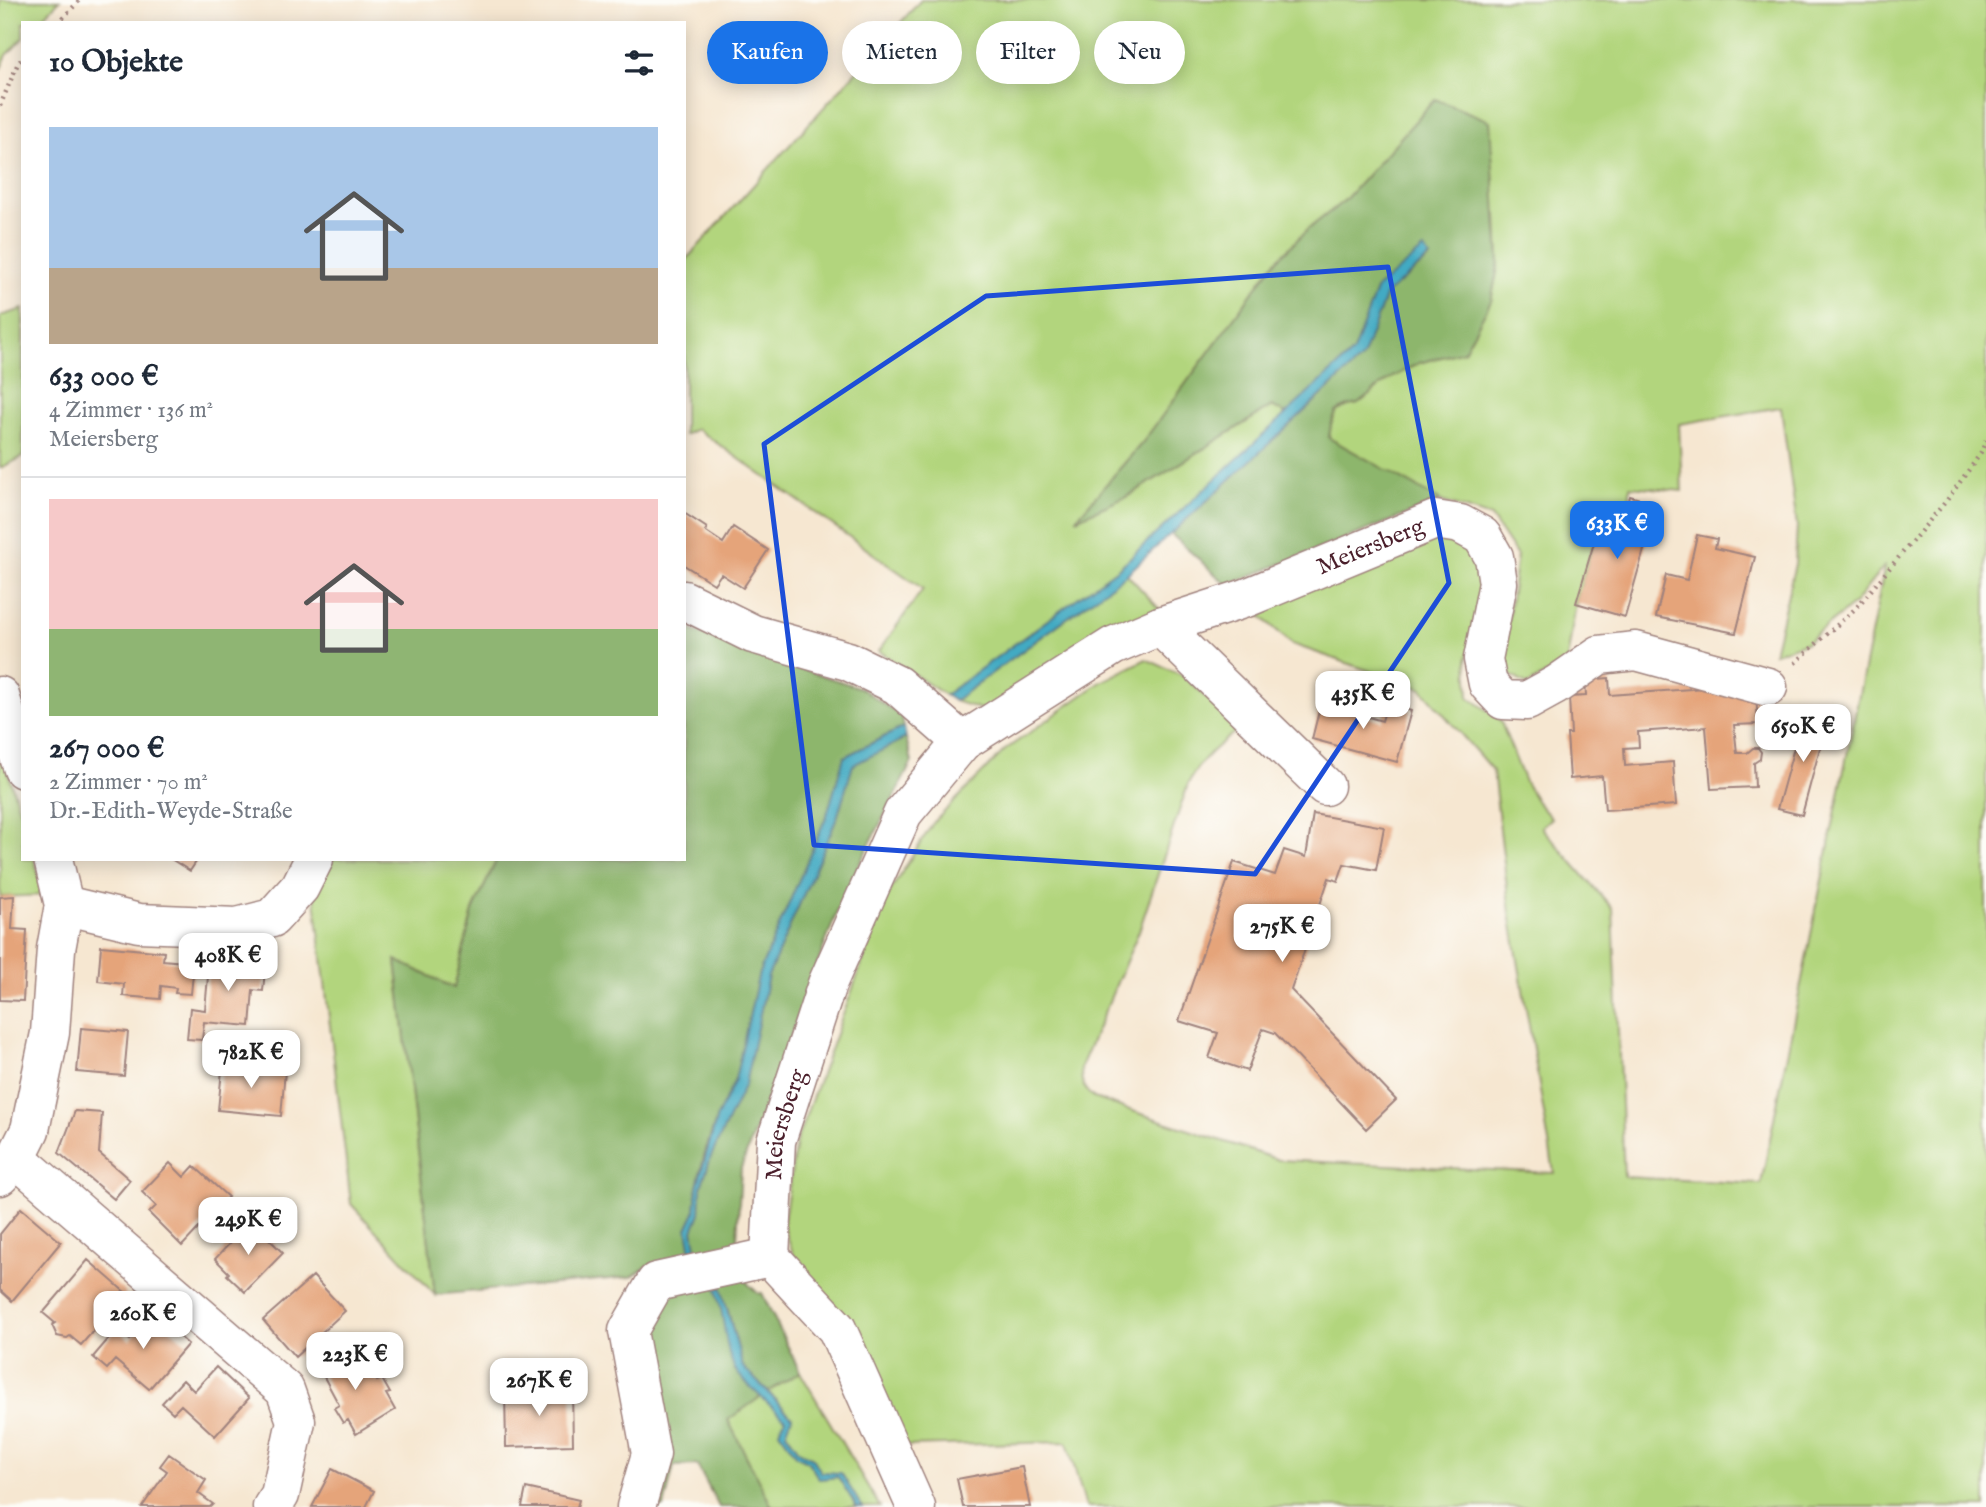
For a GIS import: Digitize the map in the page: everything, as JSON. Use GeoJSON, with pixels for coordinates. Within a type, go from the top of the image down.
{"type":"FeatureCollection","features":[{"type":"Feature","properties":{"kind":"street","name":"Meiersberg"},"geometry":{"type":"LineString","coordinates":[[770,1257],[776,1141],[827,984],[903,813],[962,742],[1113,646],[1160,626],[1246,597],[1435,520],[1460,524],[1482,536],[1494,557],[1497,583],[1483,659],[1488,684],[1503,700],[1527,701],[1556,685],[1598,655],[1636,651],[1768,687]]}},
{"type":"Feature","properties":{"kind":"street"},"geometry":{"type":"LineString","coordinates":[[686,601],[753,634],[848,661],[897,685],[962,742]]}},
{"type":"Feature","properties":{"kind":"street"},"geometry":{"type":"LineString","coordinates":[[1160,626],[1325,786]]}},
{"type":"Feature","properties":{"kind":"street"},"geometry":{"type":"LineString","coordinates":[[0,696],[21,763]]}},
{"type":"Feature","properties":{"kind":"street"},"geometry":{"type":"LineString","coordinates":[[53,861],[64,905],[57,949],[50,1033],[30,1130],[8,1167],[285,1390],[296,1421],[281,1495],[272,1507]]}},
{"type":"Feature","properties":{"kind":"street"},"geometry":{"type":"LineString","coordinates":[[64,905],[139,923],[237,927],[272,918],[300,887],[312,861]]}},
{"type":"Feature","properties":{"kind":"street"},"geometry":{"type":"LineString","coordinates":[[636,1507],[651,1454],[628,1331],[656,1282],[770,1257],[836,1329],[916,1507]]}},
{"type":"Feature","properties":{"kind":"path"},"geometry":{"type":"LineString","coordinates":[[60,21],[80,0]]}},
{"type":"Feature","properties":{"kind":"path"},"geometry":{"type":"LineString","coordinates":[[0,106],[21,60]]}},
{"type":"Feature","properties":{"kind":"path"},"geometry":{"type":"LineString","coordinates":[[1768,687],[1856,608],[1947,500],[1981,453],[1986,440]]}},
{"type":"Feature","properties":{"kind":"highlighted area"},"geometry":{"type":"Polygon","coordinates":[[[1388,267],[1449,583],[1255,874],[814,845],[764,444],[986,296],[1388,267]]]}},
{"type":"Feature","properties":{"kind":"green space"},"geometry":{"type":"Polygon","coordinates":[[[0,0],[60,0],[40,21],[21,21],[21,40],[7,55],[0,70],[0,0]]]}},
{"type":"Feature","properties":{"kind":"green space"},"geometry":{"type":"Polygon","coordinates":[[[921,0],[1986,0],[1986,1507],[1086,1507],[1067,1442],[904,1446],[813,1306],[783,1226],[796,1142],[887,896],[933,823],[1005,750],[1101,682],[1146,659],[1184,676],[1239,729],[1203,760],[1188,784],[1139,931],[1081,1067],[1083,1085],[1087,1091],[1094,1098],[1279,1160],[1554,1173],[1510,913],[1493,771],[1422,689],[1292,644],[1254,610],[1436,538],[1470,550],[1482,583],[1467,659],[1469,697],[1500,720],[1525,782],[1551,818],[1541,827],[1613,909],[1624,1177],[1761,1184],[1885,565],[1854,604],[1805,643],[1774,653],[1795,564],[1797,526],[1781,407],[1679,424],[1682,491],[1630,486],[1630,496],[1620,532],[1599,526],[1576,603],[1567,661],[1528,685],[1501,670],[1517,556],[1491,517],[1441,501],[1329,438],[1337,411],[1358,404],[1389,379],[1419,363],[1464,351],[1491,301],[1499,262],[1497,214],[1435,100],[1345,200],[1307,230],[1275,262],[1143,442],[1077,518],[1128,496],[1272,406],[1286,414],[1120,567],[945,695],[879,651],[923,589],[697,429],[686,434],[686,260],[845,84],[962,84],[962,21],[902,21],[921,0]]]}},
{"type":"Feature","properties":{"kind":"green space"},"geometry":{"type":"Polygon","coordinates":[[[1435,99],[1490,121],[1499,262],[1491,301],[1464,351],[1419,363],[1389,379],[1358,404],[1337,411],[1329,438],[1441,501],[1227,585],[1171,534],[1362,358],[1386,294],[1430,258],[1377,288],[1353,352],[1286,414],[1272,406],[1128,496],[1076,519],[1143,442],[1275,262],[1307,230],[1345,200],[1435,99]]]}},
{"type":"Feature","properties":{"kind":"green space"},"geometry":{"type":"Polygon","coordinates":[[[21,310],[21,458],[0,468],[0,316],[21,310]]]}},
{"type":"Feature","properties":{"kind":"green space"},"geometry":{"type":"Polygon","coordinates":[[[1127,574],[1162,612],[986,711],[954,701],[1127,574]]]}},
{"type":"Feature","properties":{"kind":"green space"},"geometry":{"type":"Polygon","coordinates":[[[686,626],[786,664],[861,688],[901,716],[904,727],[844,757],[827,815],[759,973],[735,1080],[717,1117],[705,1152],[697,1186],[695,1212],[687,1229],[691,1251],[709,1267],[722,1307],[735,1370],[762,1396],[728,1420],[772,1507],[719,1507],[697,1465],[674,1466],[664,1507],[656,1507],[641,1342],[651,1264],[631,1277],[435,1295],[396,960],[454,988],[473,911],[496,861],[686,861],[686,626]]]}},
{"type":"Feature","properties":{"kind":"green space"},"geometry":{"type":"Polygon","coordinates":[[[906,738],[912,762],[843,896],[741,1168],[737,1239],[748,1284],[758,1293],[762,1293],[800,1372],[768,1392],[743,1367],[712,1264],[696,1248],[693,1230],[700,1213],[701,1187],[711,1156],[745,1084],[768,976],[837,818],[853,764],[906,738]]]}},
{"type":"Feature","properties":{"kind":"green space"},"geometry":{"type":"Polygon","coordinates":[[[0,746],[21,815],[21,861],[35,861],[45,895],[0,897],[0,746]]]}},
{"type":"Feature","properties":{"kind":"green space"},"geometry":{"type":"Polygon","coordinates":[[[328,861],[496,861],[473,911],[454,989],[396,961],[435,1295],[351,1204],[314,890],[328,861]]]}},
{"type":"Feature","properties":{"kind":"green space"},"geometry":{"type":"Polygon","coordinates":[[[800,1372],[880,1507],[862,1507],[841,1473],[821,1473],[813,1458],[800,1452],[786,1432],[792,1417],[768,1392],[800,1372]]]}},
{"type":"Feature","properties":{"kind":"green space"},"geometry":{"type":"Polygon","coordinates":[[[762,1396],[786,1419],[779,1431],[797,1456],[808,1461],[819,1479],[838,1477],[857,1507],[772,1507],[727,1419],[762,1396]]]}},
{"type":"Feature","properties":{"kind":"water"},"geometry":{"type":"Polygon","coordinates":[[[1424,249],[1430,257],[1386,294],[1362,358],[1127,574],[954,701],[945,695],[1120,567],[1353,352],[1377,288],[1424,249]]]}},
{"type":"Feature","properties":{"kind":"water"},"geometry":{"type":"Polygon","coordinates":[[[904,727],[906,738],[853,765],[837,818],[768,976],[745,1084],[711,1156],[701,1187],[700,1213],[693,1230],[696,1248],[691,1251],[687,1229],[695,1212],[697,1186],[717,1117],[735,1080],[759,973],[827,815],[844,757],[904,727]]]}},
{"type":"Feature","properties":{"kind":"water"},"geometry":{"type":"Polygon","coordinates":[[[721,1287],[743,1367],[792,1417],[786,1433],[800,1452],[813,1458],[821,1472],[841,1473],[862,1507],[857,1507],[838,1477],[819,1479],[808,1461],[797,1456],[779,1431],[785,1419],[738,1374],[728,1349],[716,1289],[721,1287]]]}},
{"type":"Feature","properties":{"kind":"building"},"geometry":{"type":"Polygon","coordinates":[[[1630,496],[1657,504],[1625,617],[1576,603],[1599,526],[1620,532],[1630,496]]]}},
{"type":"Feature","properties":{"kind":"building"},"geometry":{"type":"Polygon","coordinates":[[[686,514],[723,543],[733,527],[768,550],[743,588],[721,574],[714,584],[686,566],[686,514]]]}},
{"type":"Feature","properties":{"kind":"building"},"geometry":{"type":"Polygon","coordinates":[[[1697,535],[1717,539],[1715,548],[1755,557],[1736,633],[1656,617],[1666,575],[1687,580],[1697,535]]]}},
{"type":"Feature","properties":{"kind":"building"},"geometry":{"type":"Polygon","coordinates":[[[1609,678],[1610,695],[1732,686],[1756,695],[1758,724],[1734,725],[1737,753],[1747,753],[1753,748],[1758,748],[1761,752],[1760,759],[1754,763],[1755,787],[1711,789],[1706,727],[1638,732],[1639,747],[1624,748],[1625,766],[1673,762],[1676,805],[1605,810],[1602,776],[1570,779],[1567,734],[1571,734],[1569,697],[1586,696],[1585,680],[1609,678]]]}},
{"type":"Feature","properties":{"kind":"building"},"geometry":{"type":"Polygon","coordinates":[[[1321,703],[1382,721],[1387,704],[1411,711],[1397,762],[1312,739],[1321,703]]]}},
{"type":"Feature","properties":{"kind":"building"},"geometry":{"type":"Polygon","coordinates":[[[1804,712],[1828,718],[1802,815],[1777,809],[1804,712]]]}},
{"type":"Feature","properties":{"kind":"building"},"geometry":{"type":"Polygon","coordinates":[[[1313,814],[1384,827],[1376,870],[1344,864],[1338,881],[1329,878],[1291,990],[1396,1100],[1366,1129],[1275,1033],[1263,1029],[1247,1071],[1209,1058],[1218,1033],[1179,1021],[1234,862],[1275,875],[1284,850],[1306,857],[1313,814]]]}},
{"type":"Feature","properties":{"kind":"building"},"geometry":{"type":"Polygon","coordinates":[[[174,861],[197,861],[190,871],[174,861]]]}},
{"type":"Feature","properties":{"kind":"building"},"geometry":{"type":"Polygon","coordinates":[[[14,896],[12,929],[27,930],[23,1001],[0,1000],[0,897],[14,896]]]}},
{"type":"Feature","properties":{"kind":"building"},"geometry":{"type":"Polygon","coordinates":[[[101,946],[164,952],[163,960],[194,963],[191,994],[175,993],[176,988],[161,986],[160,999],[123,996],[124,984],[98,981],[101,946]]]}},
{"type":"Feature","properties":{"kind":"building"},"geometry":{"type":"Polygon","coordinates":[[[210,954],[266,959],[263,991],[253,990],[250,1026],[204,1022],[202,1040],[187,1039],[190,1008],[205,1010],[210,954]]]}},
{"type":"Feature","properties":{"kind":"building"},"geometry":{"type":"Polygon","coordinates":[[[81,1028],[128,1032],[124,1076],[77,1072],[81,1028]]]}},
{"type":"Feature","properties":{"kind":"building"},"geometry":{"type":"Polygon","coordinates":[[[223,1060],[245,1062],[245,1068],[285,1071],[281,1116],[218,1110],[223,1060]]]}},
{"type":"Feature","properties":{"kind":"building"},"geometry":{"type":"Polygon","coordinates":[[[75,1111],[102,1113],[99,1153],[130,1180],[114,1199],[59,1153],[75,1111]]]}},
{"type":"Feature","properties":{"kind":"building"},"geometry":{"type":"Polygon","coordinates":[[[170,1163],[184,1177],[194,1166],[228,1197],[182,1246],[149,1213],[156,1206],[142,1192],[170,1163]]]}},
{"type":"Feature","properties":{"kind":"building"},"geometry":{"type":"Polygon","coordinates":[[[21,1208],[61,1242],[12,1301],[0,1290],[0,1234],[21,1208]]]}},
{"type":"Feature","properties":{"kind":"building"},"geometry":{"type":"Polygon","coordinates":[[[248,1224],[263,1238],[265,1235],[283,1253],[245,1292],[215,1259],[248,1224]]]}},
{"type":"Feature","properties":{"kind":"building"},"geometry":{"type":"Polygon","coordinates":[[[88,1260],[126,1293],[81,1345],[70,1336],[57,1336],[52,1325],[55,1323],[43,1313],[88,1260]]]}},
{"type":"Feature","properties":{"kind":"building"},"geometry":{"type":"Polygon","coordinates":[[[313,1276],[345,1311],[295,1357],[263,1320],[313,1276]]]}},
{"type":"Feature","properties":{"kind":"building"},"geometry":{"type":"Polygon","coordinates":[[[153,1314],[188,1344],[149,1389],[115,1360],[107,1369],[93,1357],[117,1329],[130,1340],[153,1314]]]}},
{"type":"Feature","properties":{"kind":"building"},"geometry":{"type":"Polygon","coordinates":[[[341,1347],[356,1373],[368,1366],[377,1381],[382,1379],[390,1393],[386,1394],[395,1410],[356,1434],[348,1420],[343,1423],[334,1408],[339,1405],[316,1362],[341,1347]]]}},
{"type":"Feature","properties":{"kind":"building"},"geometry":{"type":"Polygon","coordinates":[[[216,1367],[249,1398],[215,1436],[181,1405],[173,1413],[162,1403],[183,1380],[194,1391],[216,1367]]]}},
{"type":"Feature","properties":{"kind":"building"},"geometry":{"type":"Polygon","coordinates":[[[572,1389],[573,1445],[506,1447],[505,1391],[572,1389]]]}},
{"type":"Feature","properties":{"kind":"building"},"geometry":{"type":"Polygon","coordinates":[[[169,1454],[206,1480],[198,1493],[213,1504],[210,1507],[142,1507],[167,1471],[160,1466],[169,1454]]]}},
{"type":"Feature","properties":{"kind":"building"},"geometry":{"type":"Polygon","coordinates":[[[1022,1467],[1030,1507],[963,1507],[957,1479],[1022,1467]]]}},
{"type":"Feature","properties":{"kind":"building"},"geometry":{"type":"Polygon","coordinates":[[[332,1469],[374,1491],[366,1507],[312,1507],[332,1469]]]}},
{"type":"Feature","properties":{"kind":"building"},"geometry":{"type":"Polygon","coordinates":[[[526,1488],[579,1500],[577,1507],[522,1507],[526,1488]]]}}]}
